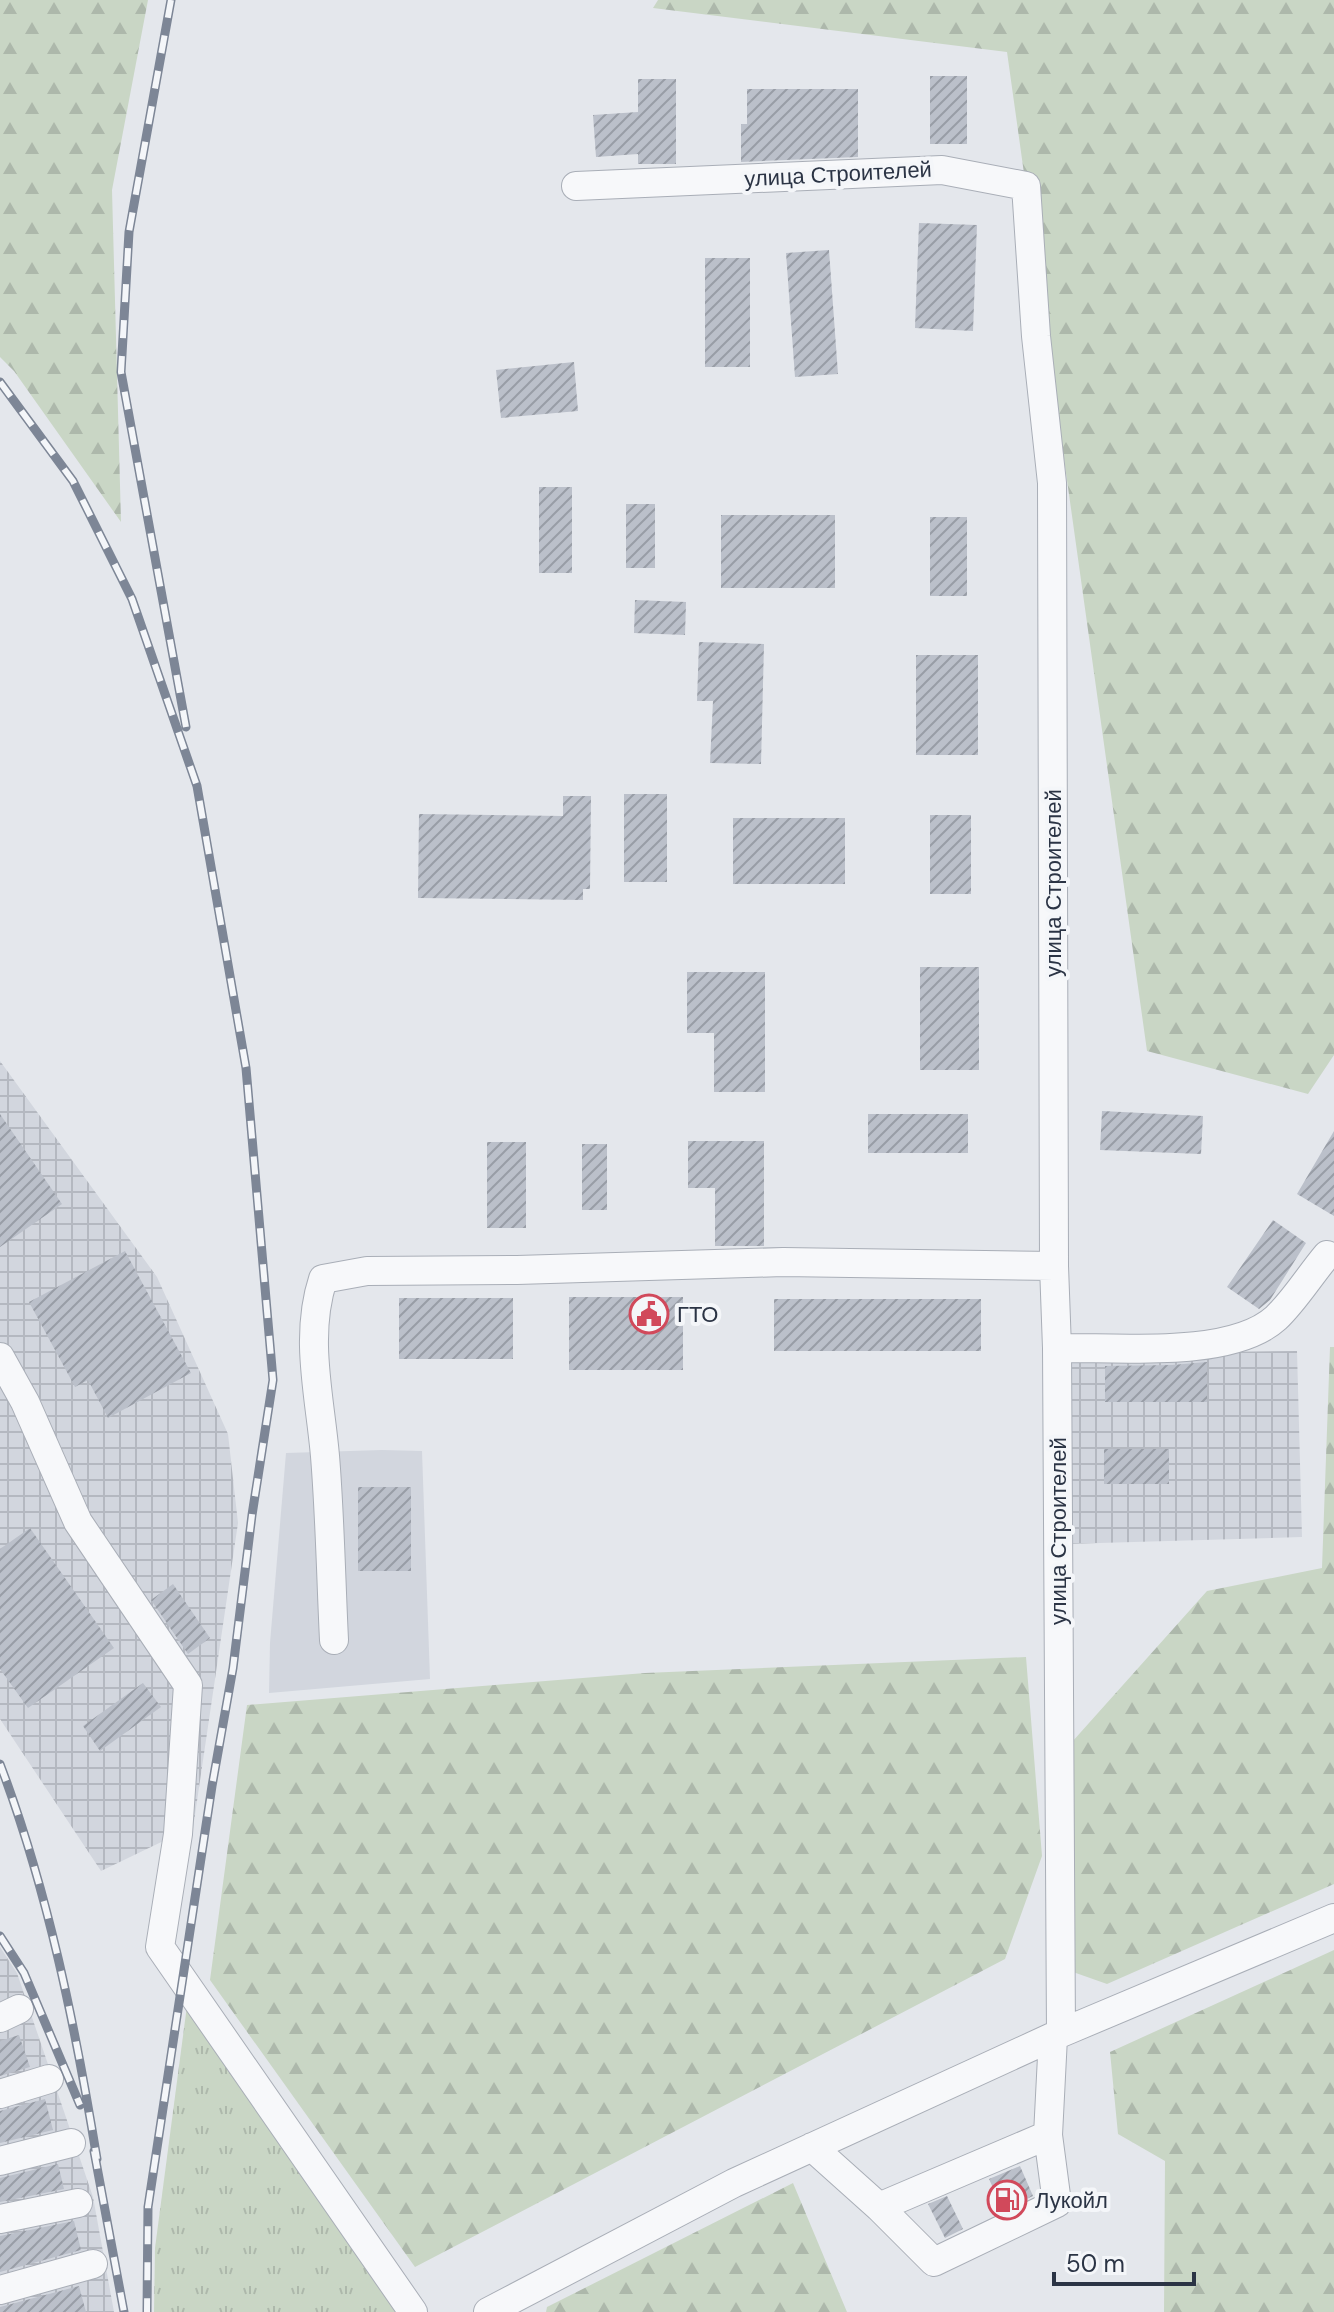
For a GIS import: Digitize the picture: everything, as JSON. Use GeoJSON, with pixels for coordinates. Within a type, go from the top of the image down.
{"type":"FeatureCollection","features":[{"type":"Feature","properties":{"kind":"street","name":"улица Строителей"},"geometry":{"type":"LineString","coordinates":[[576,186],[942,170],[1026,186],[1036,336],[1052,483],[1057,2035],[1048,2135],[1057,2203],[934,2262],[879,2207]]}},
{"type":"Feature","properties":{"kind":"street"},"geometry":{"type":"LineString","coordinates":[[1057,1348],[1197,1346],[1246,1334],[1276,1318],[1327,1255]]}},
{"type":"Feature","properties":{"kind":"street"},"geometry":{"type":"LineString","coordinates":[[334,1640],[325,1456],[314,1364],[314,1306],[323,1279],[367,1271],[783,1262],[1054,1266]]}},
{"type":"Feature","properties":{"kind":"street"},"geometry":{"type":"LineString","coordinates":[[0,1357],[25,1402],[78,1522],[188,1685],[178,1834],[160,1947],[413,2312]]}},
{"type":"Feature","properties":{"kind":"street"},"geometry":{"type":"LineString","coordinates":[[488,2312],[734,2183],[1057,2035],[1334,1918]]}},
{"type":"Feature","properties":{"kind":"street"},"geometry":{"type":"LineString","coordinates":[[0,2094],[49,2079]]}},
{"type":"Feature","properties":{"kind":"street"},"geometry":{"type":"LineString","coordinates":[[812,2147],[879,2207],[1048,2135]]}},
{"type":"Feature","properties":{"kind":"street"},"geometry":{"type":"LineString","coordinates":[[0,2161],[71,2143]]}},
{"type":"Feature","properties":{"kind":"street"},"geometry":{"type":"LineString","coordinates":[[0,2219],[78,2203]]}},
{"type":"Feature","properties":{"kind":"street"},"geometry":{"type":"LineString","coordinates":[[0,2290],[93,2264]]}},
{"type":"Feature","properties":{"kind":"shaded area"},"geometry":{"type":"Polygon","coordinates":[[[0,1061],[157,1277],[228,1434],[238,1523],[192,1835],[178,1834],[101,1871],[0,1719],[0,1061]]]}},
{"type":"Feature","properties":{"kind":"shaded area"},"geometry":{"type":"Polygon","coordinates":[[[1297,1351],[1302,1537],[1065,1544],[1063,1354],[1297,1351]]]}},
{"type":"Feature","properties":{"kind":"shaded area"},"geometry":{"type":"Polygon","coordinates":[[[422,1451],[430,1679],[269,1693],[270,1643],[286,1453],[422,1451]]]}},
{"type":"Feature","properties":{"kind":"shaded area"},"geometry":{"type":"Polygon","coordinates":[[[0,1947],[17,1973],[93,2197],[114,2312],[0,2312],[0,1947]]]}},
{"type":"Feature","properties":{"kind":"green space"},"geometry":{"type":"Polygon","coordinates":[[[0,0],[148,0],[112,190],[121,522],[14,371],[0,357],[0,0]]]}},
{"type":"Feature","properties":{"kind":"green space"},"geometry":{"type":"Polygon","coordinates":[[[658,0],[1334,0],[1334,1055],[1308,1094],[1147,1051],[1007,52],[653,8],[658,0]]]}},
{"type":"Feature","properties":{"kind":"green space"},"geometry":{"type":"Polygon","coordinates":[[[1330,1347],[1334,1347],[1334,1884],[1107,1984],[1073,1972],[1072,1742],[1207,1591],[1322,1568],[1330,1347]]]}},
{"type":"Feature","properties":{"kind":"green space"},"geometry":{"type":"Polygon","coordinates":[[[1026,1657],[1042,1856],[1005,1959],[415,2267],[210,1980],[247,1705],[645,1673],[1026,1657]]]}},
{"type":"Feature","properties":{"kind":"green space"},"geometry":{"type":"Polygon","coordinates":[[[1334,1950],[1334,2312],[1164,2312],[1165,2161],[1118,2134],[1110,2052],[1334,1950]]]}},
{"type":"Feature","properties":{"kind":"green space"},"geometry":{"type":"Polygon","coordinates":[[[188,1998],[401,2312],[154,2312],[155,2248],[188,1998]]]}},
{"type":"Feature","properties":{"kind":"green space"},"geometry":{"type":"Polygon","coordinates":[[[793,2183],[847,2312],[546,2312],[547,2307],[793,2183]]]}},
{"type":"Feature","properties":{"kind":"building"},"geometry":{"type":"Polygon","coordinates":[[[930,76],[967,76],[967,144],[930,144],[930,76]]]}},
{"type":"Feature","properties":{"kind":"building"},"geometry":{"type":"Polygon","coordinates":[[[638,79],[676,79],[676,164],[638,164],[638,154],[596,157],[593,115],[638,112],[638,79]]]}},
{"type":"Feature","properties":{"kind":"building"},"geometry":{"type":"Polygon","coordinates":[[[747,89],[858,89],[858,157],[741,162],[741,124],[747,124],[747,89]]]}},
{"type":"Feature","properties":{"kind":"building"},"geometry":{"type":"Polygon","coordinates":[[[919,223],[977,225],[973,331],[915,328],[919,223]]]}},
{"type":"Feature","properties":{"kind":"building"},"geometry":{"type":"Polygon","coordinates":[[[829,250],[838,374],[795,377],[786,253],[829,250]]]}},
{"type":"Feature","properties":{"kind":"building"},"geometry":{"type":"Polygon","coordinates":[[[705,258],[750,258],[750,367],[705,367],[705,258]]]}},
{"type":"Feature","properties":{"kind":"building"},"geometry":{"type":"Polygon","coordinates":[[[574,362],[578,411],[501,418],[496,370],[574,362]]]}},
{"type":"Feature","properties":{"kind":"building"},"geometry":{"type":"Polygon","coordinates":[[[539,487],[572,487],[572,573],[539,573],[539,487]]]}},
{"type":"Feature","properties":{"kind":"building"},"geometry":{"type":"Polygon","coordinates":[[[626,504],[655,504],[655,568],[626,568],[626,504]]]}},
{"type":"Feature","properties":{"kind":"building"},"geometry":{"type":"Polygon","coordinates":[[[721,515],[835,515],[835,588],[721,588],[721,515]]]}},
{"type":"Feature","properties":{"kind":"building"},"geometry":{"type":"Polygon","coordinates":[[[930,517],[967,517],[967,596],[930,596],[930,517]]]}},
{"type":"Feature","properties":{"kind":"building"},"geometry":{"type":"Polygon","coordinates":[[[635,600],[686,602],[685,635],[634,633],[635,600]]]}},
{"type":"Feature","properties":{"kind":"building"},"geometry":{"type":"Polygon","coordinates":[[[699,642],[764,644],[761,764],[710,763],[713,701],[697,701],[699,642]]]}},
{"type":"Feature","properties":{"kind":"building"},"geometry":{"type":"Polygon","coordinates":[[[916,655],[978,655],[978,755],[916,755],[916,655]]]}},
{"type":"Feature","properties":{"kind":"building"},"geometry":{"type":"Polygon","coordinates":[[[624,794],[667,794],[667,882],[624,882],[624,794]]]}},
{"type":"Feature","properties":{"kind":"building"},"geometry":{"type":"Polygon","coordinates":[[[563,796],[591,796],[590,889],[583,889],[583,900],[418,898],[419,814],[563,816],[563,796]]]}},
{"type":"Feature","properties":{"kind":"building"},"geometry":{"type":"Polygon","coordinates":[[[930,815],[971,815],[971,894],[930,894],[930,815]]]}},
{"type":"Feature","properties":{"kind":"building"},"geometry":{"type":"Polygon","coordinates":[[[733,818],[845,818],[845,884],[733,884],[733,818]]]}},
{"type":"Feature","properties":{"kind":"building"},"geometry":{"type":"Polygon","coordinates":[[[920,967],[979,967],[979,1070],[920,1070],[920,967]]]}},
{"type":"Feature","properties":{"kind":"building"},"geometry":{"type":"Polygon","coordinates":[[[687,972],[765,972],[765,1092],[714,1092],[714,1033],[687,1033],[687,972]]]}},
{"type":"Feature","properties":{"kind":"building"},"geometry":{"type":"Polygon","coordinates":[[[1102,1111],[1203,1116],[1201,1154],[1100,1150],[1102,1111]]]}},
{"type":"Feature","properties":{"kind":"building"},"geometry":{"type":"Polygon","coordinates":[[[0,1114],[62,1204],[0,1247],[0,1114]]]}},
{"type":"Feature","properties":{"kind":"building"},"geometry":{"type":"Polygon","coordinates":[[[868,1114],[968,1114],[968,1153],[868,1153],[868,1114]]]}},
{"type":"Feature","properties":{"kind":"building"},"geometry":{"type":"Polygon","coordinates":[[[1334,1131],[1334,1216],[1297,1194],[1334,1131]]]}},
{"type":"Feature","properties":{"kind":"building"},"geometry":{"type":"Polygon","coordinates":[[[688,1141],[764,1141],[764,1246],[715,1246],[715,1188],[688,1188],[688,1141]]]}},
{"type":"Feature","properties":{"kind":"building"},"geometry":{"type":"Polygon","coordinates":[[[487,1142],[526,1142],[526,1228],[487,1228],[487,1142]]]}},
{"type":"Feature","properties":{"kind":"building"},"geometry":{"type":"Polygon","coordinates":[[[582,1144],[607,1144],[607,1210],[582,1210],[582,1144]]]}},
{"type":"Feature","properties":{"kind":"building"},"geometry":{"type":"Polygon","coordinates":[[[1273,1220],[1306,1243],[1270,1300],[1259,1309],[1227,1287],[1273,1220]]]}},
{"type":"Feature","properties":{"kind":"building"},"geometry":{"type":"Polygon","coordinates":[[[125,1251],[191,1373],[108,1418],[88,1380],[75,1387],[29,1302],[125,1251]]]}},
{"type":"Feature","properties":{"kind":"building"},"geometry":{"type":"Polygon","coordinates":[[[569,1297],[683,1297],[683,1370],[569,1370],[569,1297]]]}},
{"type":"Feature","properties":{"kind":"building"},"geometry":{"type":"Polygon","coordinates":[[[399,1298],[513,1298],[513,1359],[399,1359],[399,1298]]]}},
{"type":"Feature","properties":{"kind":"building"},"geometry":{"type":"Polygon","coordinates":[[[774,1299],[981,1299],[981,1351],[774,1351],[774,1299]]]}},
{"type":"Feature","properties":{"kind":"building"},"geometry":{"type":"Polygon","coordinates":[[[1207,1362],[1207,1402],[1105,1402],[1105,1366],[1207,1362]]]}},
{"type":"Feature","properties":{"kind":"building"},"geometry":{"type":"Polygon","coordinates":[[[1104,1449],[1169,1449],[1169,1484],[1104,1484],[1104,1449]]]}},
{"type":"Feature","properties":{"kind":"building"},"geometry":{"type":"Polygon","coordinates":[[[358,1487],[411,1487],[411,1571],[358,1571],[358,1487]]]}},
{"type":"Feature","properties":{"kind":"building"},"geometry":{"type":"Polygon","coordinates":[[[30,1528],[114,1648],[28,1708],[0,1669],[0,1549],[30,1528]]]}},
{"type":"Feature","properties":{"kind":"building"},"geometry":{"type":"Polygon","coordinates":[[[173,1584],[210,1638],[188,1654],[151,1600],[173,1584]]]}},
{"type":"Feature","properties":{"kind":"building"},"geometry":{"type":"Polygon","coordinates":[[[143,1683],[161,1707],[100,1751],[83,1726],[143,1683]]]}},
{"type":"Feature","properties":{"kind":"building"},"geometry":{"type":"Polygon","coordinates":[[[19,2035],[30,2067],[0,2076],[0,2041],[19,2035]]]}},
{"type":"Feature","properties":{"kind":"building"},"geometry":{"type":"Polygon","coordinates":[[[45,2099],[53,2130],[0,2143],[0,2111],[45,2099]]]}},
{"type":"Feature","properties":{"kind":"building"},"geometry":{"type":"Polygon","coordinates":[[[58,2164],[64,2189],[0,2202],[0,2178],[58,2164]]]}},
{"type":"Feature","properties":{"kind":"building"},"geometry":{"type":"Polygon","coordinates":[[[1020,2166],[1033,2196],[1003,2210],[989,2179],[1020,2166]]]}},
{"type":"Feature","properties":{"kind":"building"},"geometry":{"type":"Polygon","coordinates":[[[947,2196],[963,2229],[945,2238],[928,2204],[947,2196]]]}},
{"type":"Feature","properties":{"kind":"building"},"geometry":{"type":"Polygon","coordinates":[[[74,2221],[81,2250],[0,2272],[0,2236],[74,2221]]]}},
{"type":"Feature","properties":{"kind":"building"},"geometry":{"type":"Polygon","coordinates":[[[79,2286],[86,2312],[0,2312],[0,2307],[79,2286]]]}},
{"type":"Feature","properties":{"kind":"railway"},"geometry":{"type":"LineString","coordinates":[[171,0],[129,232],[121,372],[186,727]]}},
{"type":"Feature","properties":{"kind":"railway"},"geometry":{"type":"LineString","coordinates":[[0,382],[73,481],[132,599],[197,786],[246,1068],[273,1380],[233,1668],[148,2207],[147,2312]]}},
{"type":"Feature","properties":{"kind":"railway"},"geometry":{"type":"LineString","coordinates":[[0,1764],[46,1909],[97,2159]]}},
{"type":"Feature","properties":{"kind":"railway"},"geometry":{"type":"LineString","coordinates":[[0,1936],[24,1973],[80,2105]]}},
{"type":"Feature","properties":{"kind":"railway"},"geometry":{"type":"LineString","coordinates":[[94,2151],[124,2312]]}},
{"type":"Feature","properties":{"kind":"place","name":"ГТО"},"geometry":{"type":"Point","coordinates":[649,1314]}},
{"type":"Feature","properties":{"kind":"place","name":"Лукойл"},"geometry":{"type":"Point","coordinates":[1007,2200]}}]}
